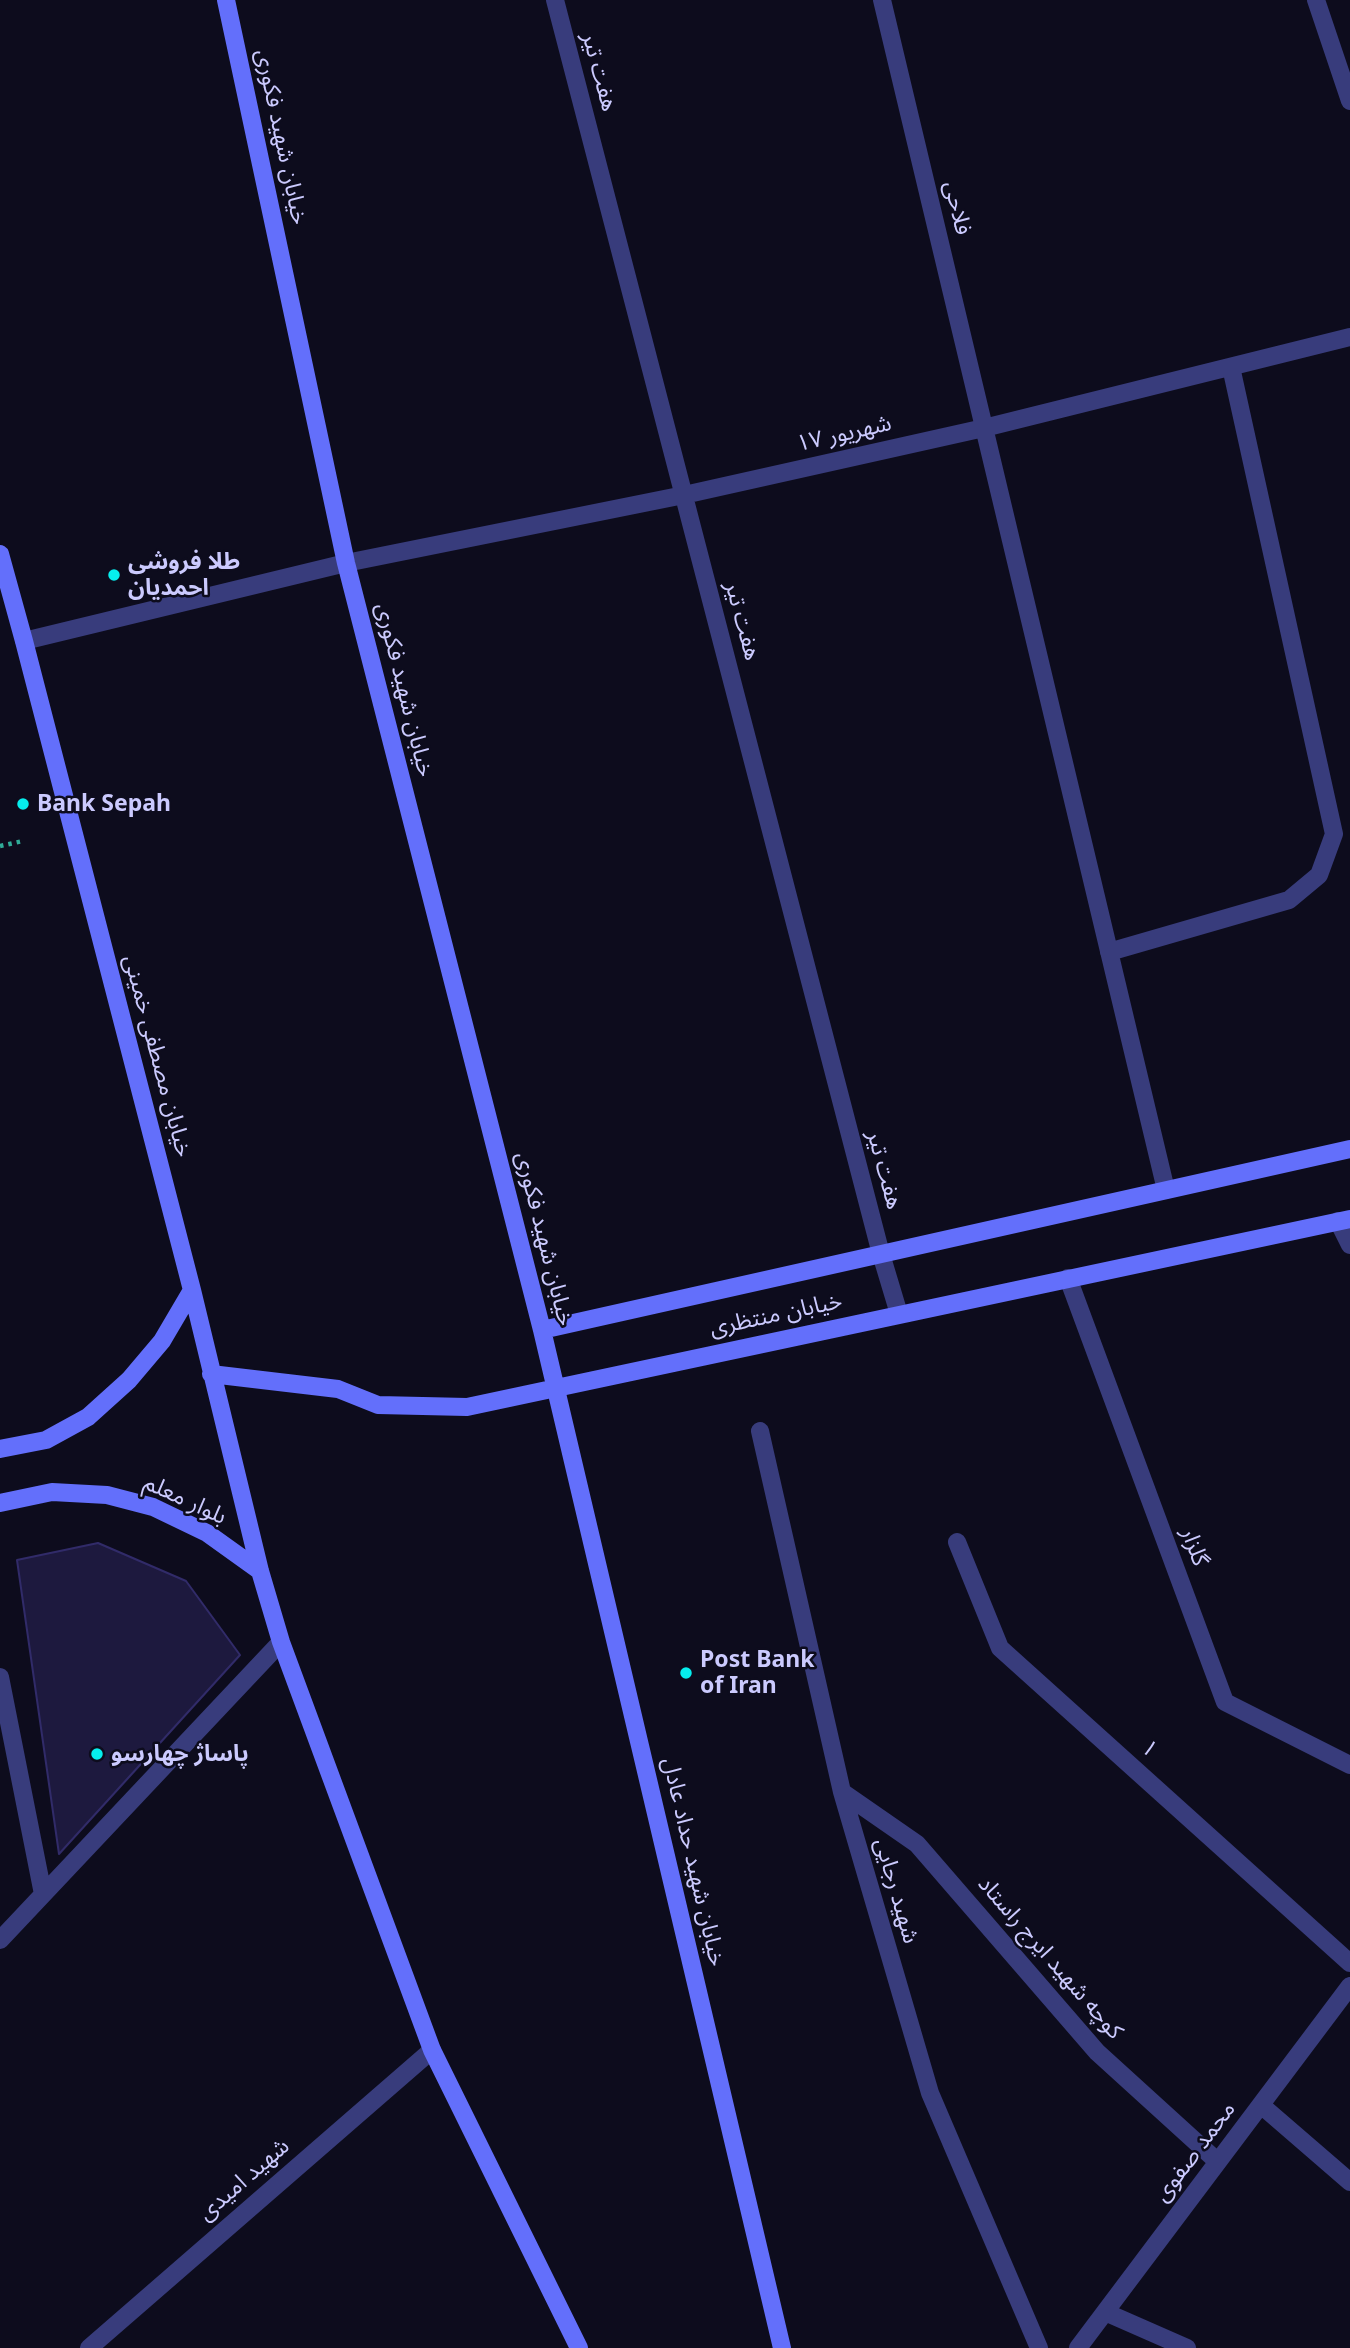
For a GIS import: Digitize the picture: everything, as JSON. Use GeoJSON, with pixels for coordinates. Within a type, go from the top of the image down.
{"type":"FeatureCollection","features":[{"type":"Feature","properties":{"kind":"main road","name":"خیابان شهید فکوری"},"geometry":{"type":"LineString","coordinates":[[226,0],[346,563],[556,1386]]}},
{"type":"Feature","properties":{"kind":"main road","name":"خیابان مصطفی خمینی"},"geometry":{"type":"LineString","coordinates":[[0,554],[192,1290],[260,1571]]}},
{"type":"Feature","properties":{"kind":"main road","name":"خیابان منتظری"},"geometry":{"type":"LineString","coordinates":[[542,1330],[1350,1149]]}},
{"type":"Feature","properties":{"kind":"main road","name":"خیابان منتظری"},"geometry":{"type":"LineString","coordinates":[[211,1374],[338,1389],[378,1405],[467,1407],[1344,1220]]}},
{"type":"Feature","properties":{"kind":"main road"},"geometry":{"type":"LineString","coordinates":[[0,1449],[46,1440],[89,1417],[129,1380],[162,1341],[192,1290]]}},
{"type":"Feature","properties":{"kind":"main road","name":"خیابان شهید حداد عادل"},"geometry":{"type":"LineString","coordinates":[[556,1386],[782,2348]]}},
{"type":"Feature","properties":{"kind":"main road","name":"بلوار معلم"},"geometry":{"type":"LineString","coordinates":[[0,1503],[52,1492],[107,1494],[153,1507],[207,1533],[260,1571]]}},
{"type":"Feature","properties":{"kind":"main road"},"geometry":{"type":"LineString","coordinates":[[260,1571],[281,1643],[432,2050],[579,2348]]}},
{"type":"Feature","properties":{"kind":"street","name":"هفت تیر"},"geometry":{"type":"LineString","coordinates":[[555,0],[881,1254],[899,1314]]}},
{"type":"Feature","properties":{"kind":"street","name":"فلاحی"},"geometry":{"type":"LineString","coordinates":[[882,0],[1166,1190]]}},
{"type":"Feature","properties":{"kind":"street"},"geometry":{"type":"LineString","coordinates":[[1316,0],[1350,101]]}},
{"type":"Feature","properties":{"kind":"street","name":"۱۷ شهریور"},"geometry":{"type":"LineString","coordinates":[[24,641],[346,563],[684,495],[984,428],[1350,337]]}},
{"type":"Feature","properties":{"kind":"street"},"geometry":{"type":"LineString","coordinates":[[1110,952],[1289,900],[1319,875],[1334,834],[1231,366]]}},
{"type":"Feature","properties":{"kind":"street"},"geometry":{"type":"LineString","coordinates":[[1344,1220],[1350,1245]]}},
{"type":"Feature","properties":{"kind":"street","name":"گلزار"},"geometry":{"type":"LineString","coordinates":[[1068,1278],[1226,1702],[1350,1765]]}},
{"type":"Feature","properties":{"kind":"street","name":"شهید رجایی"},"geometry":{"type":"LineString","coordinates":[[760,1431],[842,1792],[930,2094],[1039,2348]]}},
{"type":"Feature","properties":{"kind":"street","name":"۱"},"geometry":{"type":"LineString","coordinates":[[957,1542],[1000,1648],[1350,1963]]}},
{"type":"Feature","properties":{"kind":"street"},"geometry":{"type":"LineString","coordinates":[[0,1940],[281,1643]]}},
{"type":"Feature","properties":{"kind":"street"},"geometry":{"type":"LineString","coordinates":[[0,1677],[43,1894]]}},
{"type":"Feature","properties":{"kind":"street","name":"کوچه شهید ایرج راستاد"},"geometry":{"type":"LineString","coordinates":[[842,1792],[917,1844],[1097,2052],[1219,2162]]}},
{"type":"Feature","properties":{"kind":"street","name":"محمد صفوی"},"geometry":{"type":"LineString","coordinates":[[1078,2348],[1350,1986]]}},
{"type":"Feature","properties":{"kind":"street","name":"شهید امیدی"},"geometry":{"type":"LineString","coordinates":[[100,2344],[432,2050]]}},
{"type":"Feature","properties":{"kind":"street"},"geometry":{"type":"LineString","coordinates":[[1261,2105],[1350,2182]]}},
{"type":"Feature","properties":{"kind":"street"},"geometry":{"type":"LineString","coordinates":[[1105,2312],[1187,2348]]}},
{"type":"Feature","properties":{"kind":"path"},"geometry":{"type":"LineString","coordinates":[[0,846],[23,841]]}},
{"type":"Feature","properties":{"kind":"building","name":"پاساژ چهارسو"},"geometry":{"type":"Polygon","coordinates":[[[98,1543],[186,1581],[240,1655],[59,1854],[17,1560],[98,1543]]]}},
{"type":"Feature","properties":{"kind":"place","name":"طلا فروشی احمدیان"},"geometry":{"type":"Point","coordinates":[114,575]}},
{"type":"Feature","properties":{"kind":"place","name":"Bank Sepah"},"geometry":{"type":"Point","coordinates":[23,804]}},
{"type":"Feature","properties":{"kind":"place","name":"Post Bank of Iran"},"geometry":{"type":"Point","coordinates":[686,1673]}},
{"type":"Feature","properties":{"kind":"place","name":"پاساژ چهارسو"},"geometry":{"type":"Point","coordinates":[97,1754]}}]}
